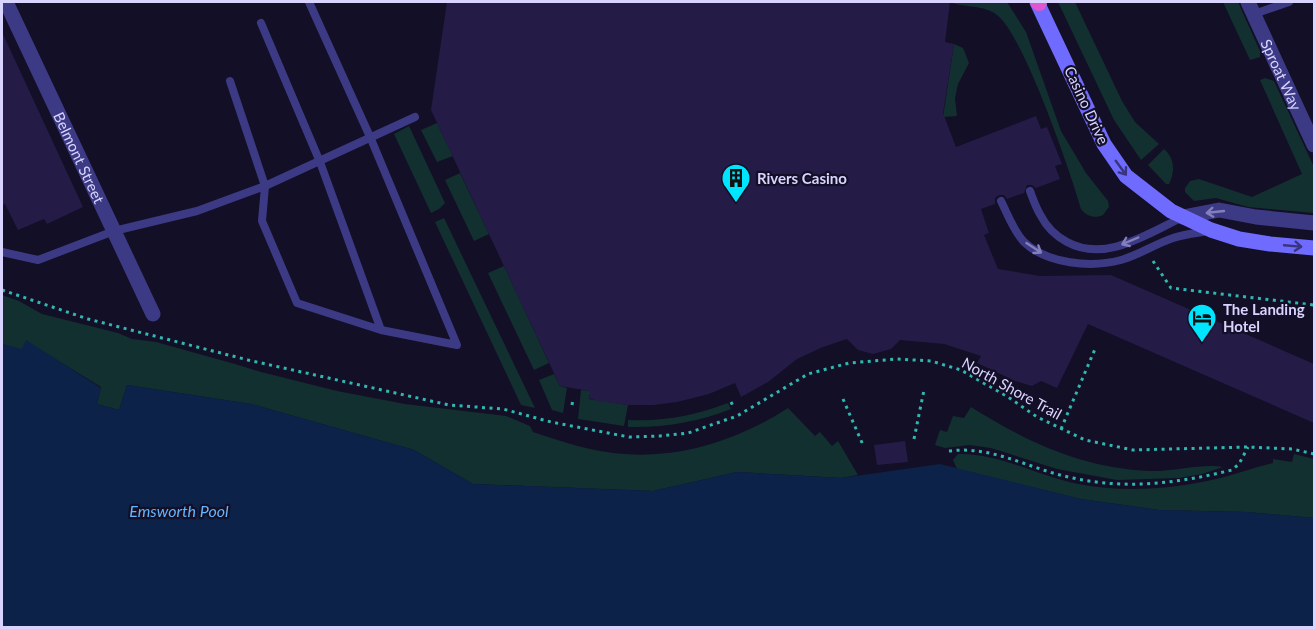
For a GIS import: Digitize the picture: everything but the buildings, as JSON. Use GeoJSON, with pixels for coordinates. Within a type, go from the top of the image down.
{"type":"FeatureCollection","features":[{"type":"Feature","properties":{"kind":"main road","name":"Casino Drive"},"geometry":{"type":"LineString","coordinates":[[1038,2],[1104,144],[1126,176],[1159,202],[1183,217],[1211,230],[1260,242],[1314,248]]}},
{"type":"Feature","properties":{"kind":"street","name":"Belmont Street"},"geometry":{"type":"LineString","coordinates":[[6,2],[153,314]]}},
{"type":"Feature","properties":{"kind":"street","name":"Sproat Way"},"geometry":{"type":"LineString","coordinates":[[1251,8],[1314,146]]}},
{"type":"Feature","properties":{"kind":"street"},"geometry":{"type":"LineString","coordinates":[[1183,217],[1219,210],[1256,217],[1314,223]]}},
{"type":"Feature","properties":{"kind":"lane"},"geometry":{"type":"LineString","coordinates":[[230,81],[265,186],[261,221],[297,303],[381,330],[457,345],[371,139],[309,2]]}},
{"type":"Feature","properties":{"kind":"lane"},"geometry":{"type":"LineString","coordinates":[[1251,8],[1289,2]]}},
{"type":"Feature","properties":{"kind":"lane"},"geometry":{"type":"LineString","coordinates":[[261,23],[320,162],[381,330]]}},
{"type":"Feature","properties":{"kind":"lane"},"geometry":{"type":"LineString","coordinates":[[2,252],[38,260],[114,231],[198,211],[265,186],[415,117]]}},
{"type":"Feature","properties":{"kind":"lane"},"geometry":{"type":"LineString","coordinates":[[1030,191],[1041,218],[1060,238],[1076,247],[1092,250],[1104,250],[1118,246],[1183,217]]}},
{"type":"Feature","properties":{"kind":"lane"},"geometry":{"type":"LineString","coordinates":[[1001,201],[1013,228],[1023,241],[1035,250],[1070,262],[1091,264],[1121,260],[1173,237],[1211,230]]}},
{"type":"Feature","properties":{"kind":"path"},"geometry":{"type":"LineString","coordinates":[[1153,261],[1171,288],[1314,305]]}},
{"type":"Feature","properties":{"kind":"path","name":"North Shore Trail"},"geometry":{"type":"LineString","coordinates":[[2,291],[98,321],[248,360],[449,405],[503,409],[607,434],[629,437],[688,433],[736,416],[808,374],[849,363],[897,358],[931,362],[961,370],[1037,417],[1085,440],[1133,450],[1248,447],[1314,454]]}},
{"type":"Feature","properties":{"kind":"path"},"geometry":{"type":"LineString","coordinates":[[1061,429],[1095,349]]}},
{"type":"Feature","properties":{"kind":"path"},"geometry":{"type":"LineString","coordinates":[[914,439],[924,390]]}},
{"type":"Feature","properties":{"kind":"path"},"geometry":{"type":"LineString","coordinates":[[572,405],[573,399]]}},
{"type":"Feature","properties":{"kind":"path"},"geometry":{"type":"LineString","coordinates":[[843,399],[863,445]]}},
{"type":"Feature","properties":{"kind":"path"},"geometry":{"type":"LineString","coordinates":[[731,402],[734,408]]}},
{"type":"Feature","properties":{"kind":"path"},"geometry":{"type":"LineString","coordinates":[[949,452],[960,450],[985,452],[1072,478],[1119,484],[1140,484],[1178,482],[1232,470],[1239,464],[1248,447]]}},
{"type":"Feature","properties":{"kind":"green space"},"geometry":{"type":"Polygon","coordinates":[[[950,2],[1007,2],[1026,32],[1061,131],[1086,173],[1108,201],[1109,207],[1103,215],[1091,216],[1081,209],[1045,106],[1020,48],[1008,27],[991,12],[950,2]]]}},
{"type":"Feature","properties":{"kind":"green space"},"geometry":{"type":"Polygon","coordinates":[[[1058,2],[1075,2],[1122,101],[1135,122],[1159,144],[1141,160],[1114,120],[1058,2]]]}},
{"type":"Feature","properties":{"kind":"green space"},"geometry":{"type":"Polygon","coordinates":[[[1223,2],[1238,2],[1260,51],[1260,57],[1250,60],[1223,2]]]}},
{"type":"Feature","properties":{"kind":"green space"},"geometry":{"type":"Polygon","coordinates":[[[954,44],[963,48],[969,63],[958,84],[955,98],[957,116],[943,117],[954,44]]]}},
{"type":"Feature","properties":{"kind":"green space"},"geometry":{"type":"Polygon","coordinates":[[[1265,78],[1274,81],[1314,167],[1314,213],[1248,207],[1216,198],[1194,201],[1185,192],[1190,181],[1199,179],[1252,197],[1302,174],[1260,80],[1265,78]]]}},
{"type":"Feature","properties":{"kind":"green space"},"geometry":{"type":"Polygon","coordinates":[[[437,123],[453,156],[437,162],[421,130],[437,123]]]}},
{"type":"Feature","properties":{"kind":"green space"},"geometry":{"type":"Polygon","coordinates":[[[409,126],[445,203],[431,213],[394,134],[409,126]]]}},
{"type":"Feature","properties":{"kind":"green space"},"geometry":{"type":"Polygon","coordinates":[[[1164,149],[1173,165],[1169,184],[1166,184],[1148,165],[1164,149]]]}},
{"type":"Feature","properties":{"kind":"green space"},"geometry":{"type":"Polygon","coordinates":[[[460,173],[489,234],[474,241],[445,180],[460,173]]]}},
{"type":"Feature","properties":{"kind":"green space"},"geometry":{"type":"Polygon","coordinates":[[[444,218],[535,408],[521,405],[435,222],[444,218]]]}},
{"type":"Feature","properties":{"kind":"green space"},"geometry":{"type":"Polygon","coordinates":[[[504,266],[549,363],[534,370],[488,273],[504,266]]]}},
{"type":"Feature","properties":{"kind":"green space"},"geometry":{"type":"Polygon","coordinates":[[[2,295],[19,301],[42,314],[118,333],[132,339],[156,342],[337,391],[405,404],[506,416],[530,426],[533,432],[583,447],[616,453],[642,455],[693,449],[742,433],[788,408],[815,436],[820,432],[832,446],[838,441],[858,475],[841,478],[737,472],[653,491],[473,484],[414,450],[251,404],[127,385],[119,410],[97,404],[101,387],[26,341],[22,350],[2,344],[2,295]]]}},
{"type":"Feature","properties":{"kind":"green space"},"geometry":{"type":"Polygon","coordinates":[[[554,374],[560,386],[567,388],[563,413],[552,410],[539,380],[554,374]]]}},
{"type":"Feature","properties":{"kind":"green space"},"geometry":{"type":"Polygon","coordinates":[[[581,390],[593,391],[593,396],[589,395],[589,399],[628,405],[624,426],[578,419],[581,390]]]}},
{"type":"Feature","properties":{"kind":"green space"},"geometry":{"type":"Polygon","coordinates":[[[728,403],[731,409],[693,421],[628,427],[628,420],[679,417],[728,403]]]}},
{"type":"Feature","properties":{"kind":"green space"},"geometry":{"type":"Polygon","coordinates":[[[971,407],[1034,442],[1101,465],[1150,471],[1206,466],[1223,467],[1179,478],[1117,480],[1057,469],[991,448],[969,445],[945,448],[935,445],[940,430],[947,432],[953,416],[964,418],[971,407]]]}},
{"type":"Feature","properties":{"kind":"green space"},"geometry":{"type":"Polygon","coordinates":[[[958,454],[989,457],[1078,484],[1140,489],[1171,487],[1211,480],[1273,463],[1273,459],[1292,462],[1294,454],[1314,459],[1314,518],[1247,512],[1159,510],[1081,499],[957,469],[953,460],[958,454]]]}},
{"type":"Feature","properties":{"kind":"water","name":"Emsworth Pool"},"geometry":{"type":"Polygon","coordinates":[[[26,340],[101,388],[97,404],[119,410],[127,385],[251,404],[414,450],[473,484],[653,491],[737,472],[841,478],[940,464],[1081,499],[1159,510],[1247,512],[1314,518],[1314,627],[2,627],[2,344],[22,349],[26,340]]]}},
{"type":"Feature","properties":{"kind":"place","name":"Rivers Casino"},"geometry":{"type":"Point","coordinates":[736,204]}},
{"type":"Feature","properties":{"kind":"place","name":"The Landing Hotel"},"geometry":{"type":"Point","coordinates":[1202,344]}}]}
